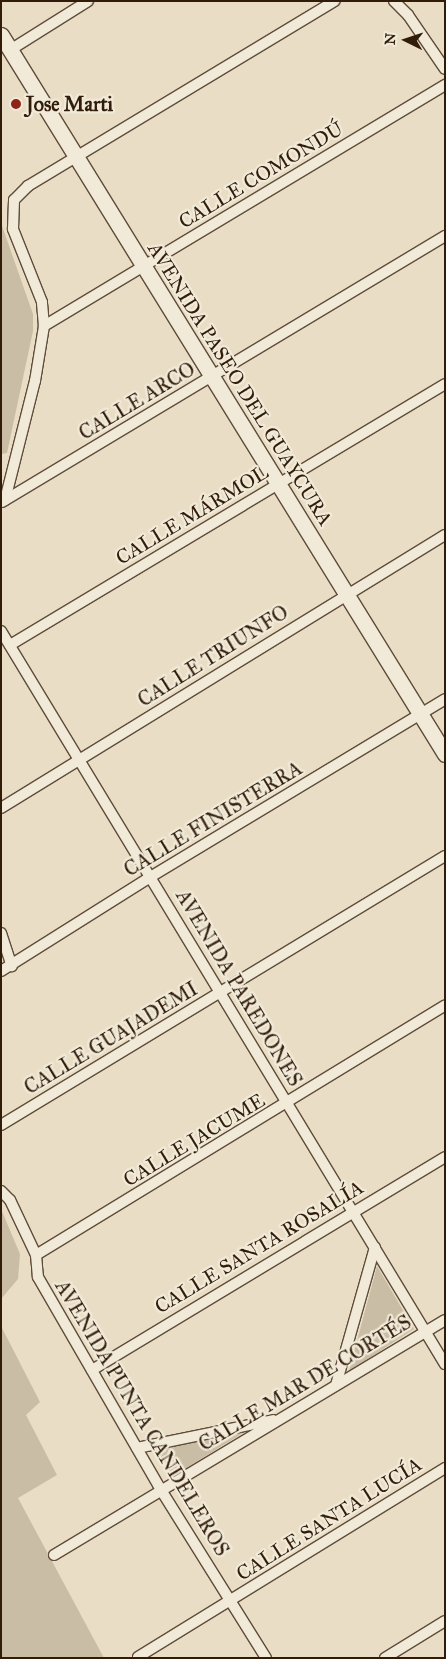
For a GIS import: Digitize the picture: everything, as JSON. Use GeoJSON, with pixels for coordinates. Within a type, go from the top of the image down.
{"type":"FeatureCollection","features":[{"type":"Feature","properties":{"kind":"street"},"geometry":{"type":"LineString","coordinates":[[10,50],[88,1]]}},
{"type":"Feature","properties":{"kind":"street"},"geometry":{"type":"LineString","coordinates":[[3,502],[44,326],[42,302],[13,229],[14,200],[28,186],[335,1]]}},
{"type":"Feature","properties":{"kind":"street"},"geometry":{"type":"LineString","coordinates":[[394,1],[408,15],[445,69]]}},
{"type":"Feature","properties":{"kind":"street","name":"AVENIDA PASEO DEL GUAYCURA"},"geometry":{"type":"LineString","coordinates":[[1,35],[445,754]]}},
{"type":"Feature","properties":{"kind":"street","name":"CALLE COMONDÚ"},"geometry":{"type":"LineString","coordinates":[[44,326],[445,86]]}},
{"type":"Feature","properties":{"kind":"street","name":"CALLE ARCO"},"geometry":{"type":"LineString","coordinates":[[3,502],[445,236]]}},
{"type":"Feature","properties":{"kind":"street","name":"CALLE MÁRMOL"},"geometry":{"type":"LineString","coordinates":[[10,645],[445,384]]}},
{"type":"Feature","properties":{"kind":"street","name":"CALLE TRIUNFO"},"geometry":{"type":"LineString","coordinates":[[1,808],[346,594],[445,535]]}},
{"type":"Feature","properties":{"kind":"street","name":"AVENIDA PAREDONES"},"geometry":{"type":"LineString","coordinates":[[1,631],[152,876],[445,1364]]}},
{"type":"Feature","properties":{"kind":"street","name":"CALLE FINISTERRA"},"geometry":{"type":"LineString","coordinates":[[1,971],[12,966],[152,876],[445,699]]}},
{"type":"Feature","properties":{"kind":"street","name":"CALLE GUAJADEMI"},"geometry":{"type":"LineString","coordinates":[[1,1126],[445,856]]}},
{"type":"Feature","properties":{"kind":"street"},"geometry":{"type":"LineString","coordinates":[[1,933],[12,966]]}},
{"type":"Feature","properties":{"kind":"street","name":"CALLE JACUME"},"geometry":{"type":"LineString","coordinates":[[36,1255],[288,1103],[445,1005]]}},
{"type":"Feature","properties":{"kind":"street","name":"CALLE SANTA ROSALÍA"},"geometry":{"type":"LineString","coordinates":[[92,1370],[445,1156]]}},
{"type":"Feature","properties":{"kind":"street","name":"AVENIDA PUNTA CANDELEROS"},"geometry":{"type":"LineString","coordinates":[[1,1191],[10,1200],[36,1255],[38,1277],[161,1490],[232,1600],[266,1658]]}},
{"type":"Feature","properties":{"kind":"street"},"geometry":{"type":"LineString","coordinates":[[336,1385],[375,1247]]}},
{"type":"Feature","properties":{"kind":"street","name":"CALLE MAR DE CORTÉS"},"geometry":{"type":"LineString","coordinates":[[54,1555],[445,1320]]}},
{"type":"Feature","properties":{"kind":"street"},"geometry":{"type":"LineString","coordinates":[[137,1448],[281,1418]]}},
{"type":"Feature","properties":{"kind":"street","name":"CALLE SANTA LUCÍA"},"geometry":{"type":"LineString","coordinates":[[138,1657],[445,1468]]}},
{"type":"Feature","properties":{"kind":"street"},"geometry":{"type":"LineString","coordinates":[[385,1658],[445,1621]]}},
{"type":"Feature","properties":{"kind":"shaded area"},"geometry":{"type":"Polygon","coordinates":[[[1,223],[33,314],[33,331],[7,453],[1,454],[1,223]]]}},
{"type":"Feature","properties":{"kind":"shaded area"},"geometry":{"type":"Polygon","coordinates":[[[1,1209],[20,1254],[18,1279],[1,1299],[1,1209]]]}},
{"type":"Feature","properties":{"kind":"shaded area"},"geometry":{"type":"Polygon","coordinates":[[[377,1266],[414,1329],[349,1371],[377,1266]]]}},
{"type":"Feature","properties":{"kind":"shaded area"},"geometry":{"type":"Polygon","coordinates":[[[1,1326],[40,1402],[26,1415],[57,1475],[18,1498],[104,1658],[1,1658],[1,1326]]]}},
{"type":"Feature","properties":{"kind":"shaded area"},"geometry":{"type":"Polygon","coordinates":[[[251,1428],[173,1476],[156,1450],[251,1428]]]}},
{"type":"Feature","properties":{"kind":"place","name":"Jose Marti"},"geometry":{"type":"Point","coordinates":[16,104]}}]}
